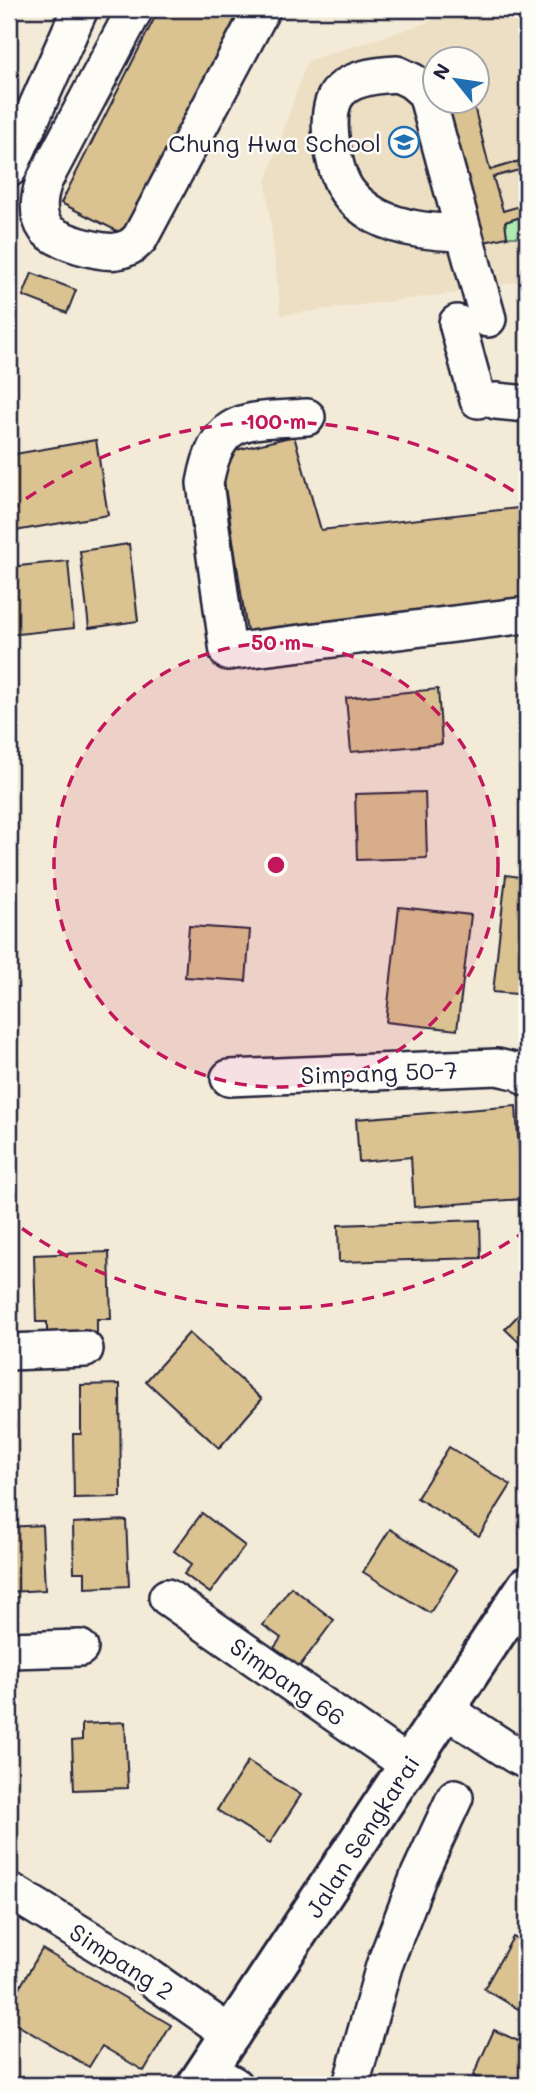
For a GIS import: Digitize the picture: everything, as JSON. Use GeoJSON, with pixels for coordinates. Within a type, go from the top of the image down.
{"type":"FeatureCollection","features":[{"type":"Feature","properties":{"kind":"main road","name":"Jalan Sengkarai"},"geometry":{"type":"LineString","coordinates":[[213,2080],[232,2035],[527,1586]]}},
{"type":"Feature","properties":{"kind":"street"},"geometry":{"type":"LineString","coordinates":[[9,169],[80,9]]}},
{"type":"Feature","properties":{"kind":"street"},"geometry":{"type":"LineString","coordinates":[[135,9],[44,181],[39,198],[40,211],[47,229],[62,239],[96,250],[114,252],[132,247],[140,238],[262,9]]}},
{"type":"Feature","properties":{"kind":"street"},"geometry":{"type":"LineString","coordinates":[[464,233],[438,233],[402,226],[375,215],[359,204],[346,190],[332,150],[329,120],[335,97],[349,84],[377,75],[397,75],[412,81],[426,93],[464,233],[472,321],[500,402]]}},
{"type":"Feature","properties":{"kind":"street"},"geometry":{"type":"LineString","coordinates":[[307,417],[239,423],[223,435],[210,457],[205,483],[228,652],[527,615]]}},
{"type":"Feature","properties":{"kind":"street","name":"Simpang 50-7"},"geometry":{"type":"LineString","coordinates":[[229,1078],[497,1067],[523,1073],[527,1078]]}},
{"type":"Feature","properties":{"kind":"street"},"geometry":{"type":"LineString","coordinates":[[9,1352],[85,1349]]}},
{"type":"Feature","properties":{"kind":"street","name":"Simpang 66"},"geometry":{"type":"LineString","coordinates":[[167,1597],[409,1765]]}},
{"type":"Feature","properties":{"kind":"street"},"geometry":{"type":"LineString","coordinates":[[9,1650],[80,1648]]}},
{"type":"Feature","properties":{"kind":"street"},"geometry":{"type":"LineString","coordinates":[[446,1710],[527,1761]]}},
{"type":"Feature","properties":{"kind":"street"},"geometry":{"type":"LineString","coordinates":[[351,2085],[384,1966],[419,1875],[455,1797]]}},
{"type":"Feature","properties":{"kind":"street","name":"Simpang 2"},"geometry":{"type":"LineString","coordinates":[[9,1891],[132,1965],[232,2035]]}},
{"type":"Feature","properties":{"kind":"shaded area","name":"Chung Hwa School"},"geometry":{"type":"Polygon","coordinates":[[[471,9],[527,9],[527,279],[481,290],[281,315],[266,182],[307,61],[471,9]]]}},
{"type":"Feature","properties":{"kind":"green space"},"geometry":{"type":"Polygon","coordinates":[[[527,215],[527,237],[507,237],[505,222],[527,215]]]}},
{"type":"Feature","properties":{"kind":"building"},"geometry":{"type":"Polygon","coordinates":[[[159,9],[240,9],[127,236],[61,203],[159,9]]]}},
{"type":"Feature","properties":{"kind":"building"},"geometry":{"type":"Polygon","coordinates":[[[519,9],[527,9],[527,40],[519,9]]]}},
{"type":"Feature","properties":{"kind":"building"},"geometry":{"type":"Polygon","coordinates":[[[9,101],[19,106],[9,127],[9,101]]]}},
{"type":"Feature","properties":{"kind":"building"},"geometry":{"type":"Polygon","coordinates":[[[443,116],[476,116],[490,170],[527,159],[527,168],[493,177],[503,211],[527,204],[527,215],[505,222],[507,237],[475,244],[443,116]]]}},
{"type":"Feature","properties":{"kind":"building"},"geometry":{"type":"Polygon","coordinates":[[[32,273],[76,290],[67,313],[23,296],[32,273]]]}},
{"type":"Feature","properties":{"kind":"building"},"geometry":{"type":"Polygon","coordinates":[[[522,424],[527,425],[527,609],[249,645],[220,454],[294,436],[321,530],[518,508],[522,424]]]}},
{"type":"Feature","properties":{"kind":"building"},"geometry":{"type":"Polygon","coordinates":[[[96,440],[108,515],[9,532],[9,455],[96,440]]]}},
{"type":"Feature","properties":{"kind":"building"},"geometry":{"type":"Polygon","coordinates":[[[129,544],[138,621],[89,628],[80,551],[129,544]]]}},
{"type":"Feature","properties":{"kind":"building"},"geometry":{"type":"Polygon","coordinates":[[[68,561],[74,628],[9,635],[9,567],[68,561]]]}},
{"type":"Feature","properties":{"kind":"building"},"geometry":{"type":"Polygon","coordinates":[[[438,689],[442,744],[351,752],[346,698],[438,689]]]}},
{"type":"Feature","properties":{"kind":"building"},"geometry":{"type":"Polygon","coordinates":[[[425,792],[427,858],[357,860],[355,794],[425,792]]]}},
{"type":"Feature","properties":{"kind":"building"},"geometry":{"type":"Polygon","coordinates":[[[506,875],[527,878],[527,995],[493,992],[506,875]]]}},
{"type":"Feature","properties":{"kind":"building"},"geometry":{"type":"Polygon","coordinates":[[[399,907],[471,915],[457,1030],[386,1022],[399,907]]]}},
{"type":"Feature","properties":{"kind":"building"},"geometry":{"type":"Polygon","coordinates":[[[189,926],[250,930],[246,981],[185,977],[189,926]]]}},
{"type":"Feature","properties":{"kind":"building"},"geometry":{"type":"Polygon","coordinates":[[[516,1106],[522,1199],[414,1207],[411,1157],[359,1162],[356,1119],[516,1106]]]}},
{"type":"Feature","properties":{"kind":"building"},"geometry":{"type":"Polygon","coordinates":[[[480,1220],[481,1258],[339,1262],[338,1225],[480,1220]]]}},
{"type":"Feature","properties":{"kind":"building"},"geometry":{"type":"Polygon","coordinates":[[[109,1252],[111,1319],[97,1319],[97,1334],[47,1336],[47,1322],[36,1322],[34,1255],[109,1252]]]}},
{"type":"Feature","properties":{"kind":"building"},"geometry":{"type":"Polygon","coordinates":[[[527,1306],[527,1350],[505,1329],[527,1306]]]}},
{"type":"Feature","properties":{"kind":"building"},"geometry":{"type":"Polygon","coordinates":[[[189,1333],[262,1399],[219,1448],[146,1381],[189,1333]]]}},
{"type":"Feature","properties":{"kind":"building"},"geometry":{"type":"Polygon","coordinates":[[[120,1384],[121,1497],[74,1498],[73,1434],[81,1434],[81,1385],[120,1384]]]}},
{"type":"Feature","properties":{"kind":"building"},"geometry":{"type":"Polygon","coordinates":[[[449,1447],[511,1485],[479,1536],[417,1498],[449,1447]]]}},
{"type":"Feature","properties":{"kind":"building"},"geometry":{"type":"Polygon","coordinates":[[[202,1513],[245,1546],[210,1593],[184,1574],[192,1564],[174,1551],[202,1513]]]}},
{"type":"Feature","properties":{"kind":"building"},"geometry":{"type":"Polygon","coordinates":[[[126,1520],[129,1586],[85,1588],[85,1572],[74,1572],[73,1523],[126,1520]]]}},
{"type":"Feature","properties":{"kind":"building"},"geometry":{"type":"Polygon","coordinates":[[[42,1525],[45,1590],[9,1592],[9,1527],[42,1525]]]}},
{"type":"Feature","properties":{"kind":"building"},"geometry":{"type":"Polygon","coordinates":[[[390,1529],[457,1570],[430,1613],[363,1572],[390,1529]]]}},
{"type":"Feature","properties":{"kind":"building"},"geometry":{"type":"Polygon","coordinates":[[[291,1587],[334,1620],[299,1667],[274,1648],[281,1638],[263,1625],[291,1587]]]}},
{"type":"Feature","properties":{"kind":"building"},"geometry":{"type":"Polygon","coordinates":[[[125,1722],[128,1788],[74,1790],[72,1741],[82,1740],[82,1724],[125,1722]]]}},
{"type":"Feature","properties":{"kind":"building"},"geometry":{"type":"Polygon","coordinates":[[[248,1761],[301,1795],[270,1843],[217,1810],[248,1761]]]}},
{"type":"Feature","properties":{"kind":"building"},"geometry":{"type":"Polygon","coordinates":[[[513,1937],[527,1944],[527,2014],[484,1989],[513,1937]]]}},
{"type":"Feature","properties":{"kind":"building"},"geometry":{"type":"Polygon","coordinates":[[[42,1949],[171,2025],[144,2071],[102,2046],[89,2067],[9,2020],[9,2006],[42,1949]]]}},
{"type":"Feature","properties":{"kind":"building"},"geometry":{"type":"Polygon","coordinates":[[[494,2030],[527,2045],[527,2085],[492,2085],[473,2076],[494,2030]]]}},
{"type":"Feature","properties":{"kind":"place","name":"Chung Hwa School"},"geometry":{"type":"Point","coordinates":[404,142]}}]}
